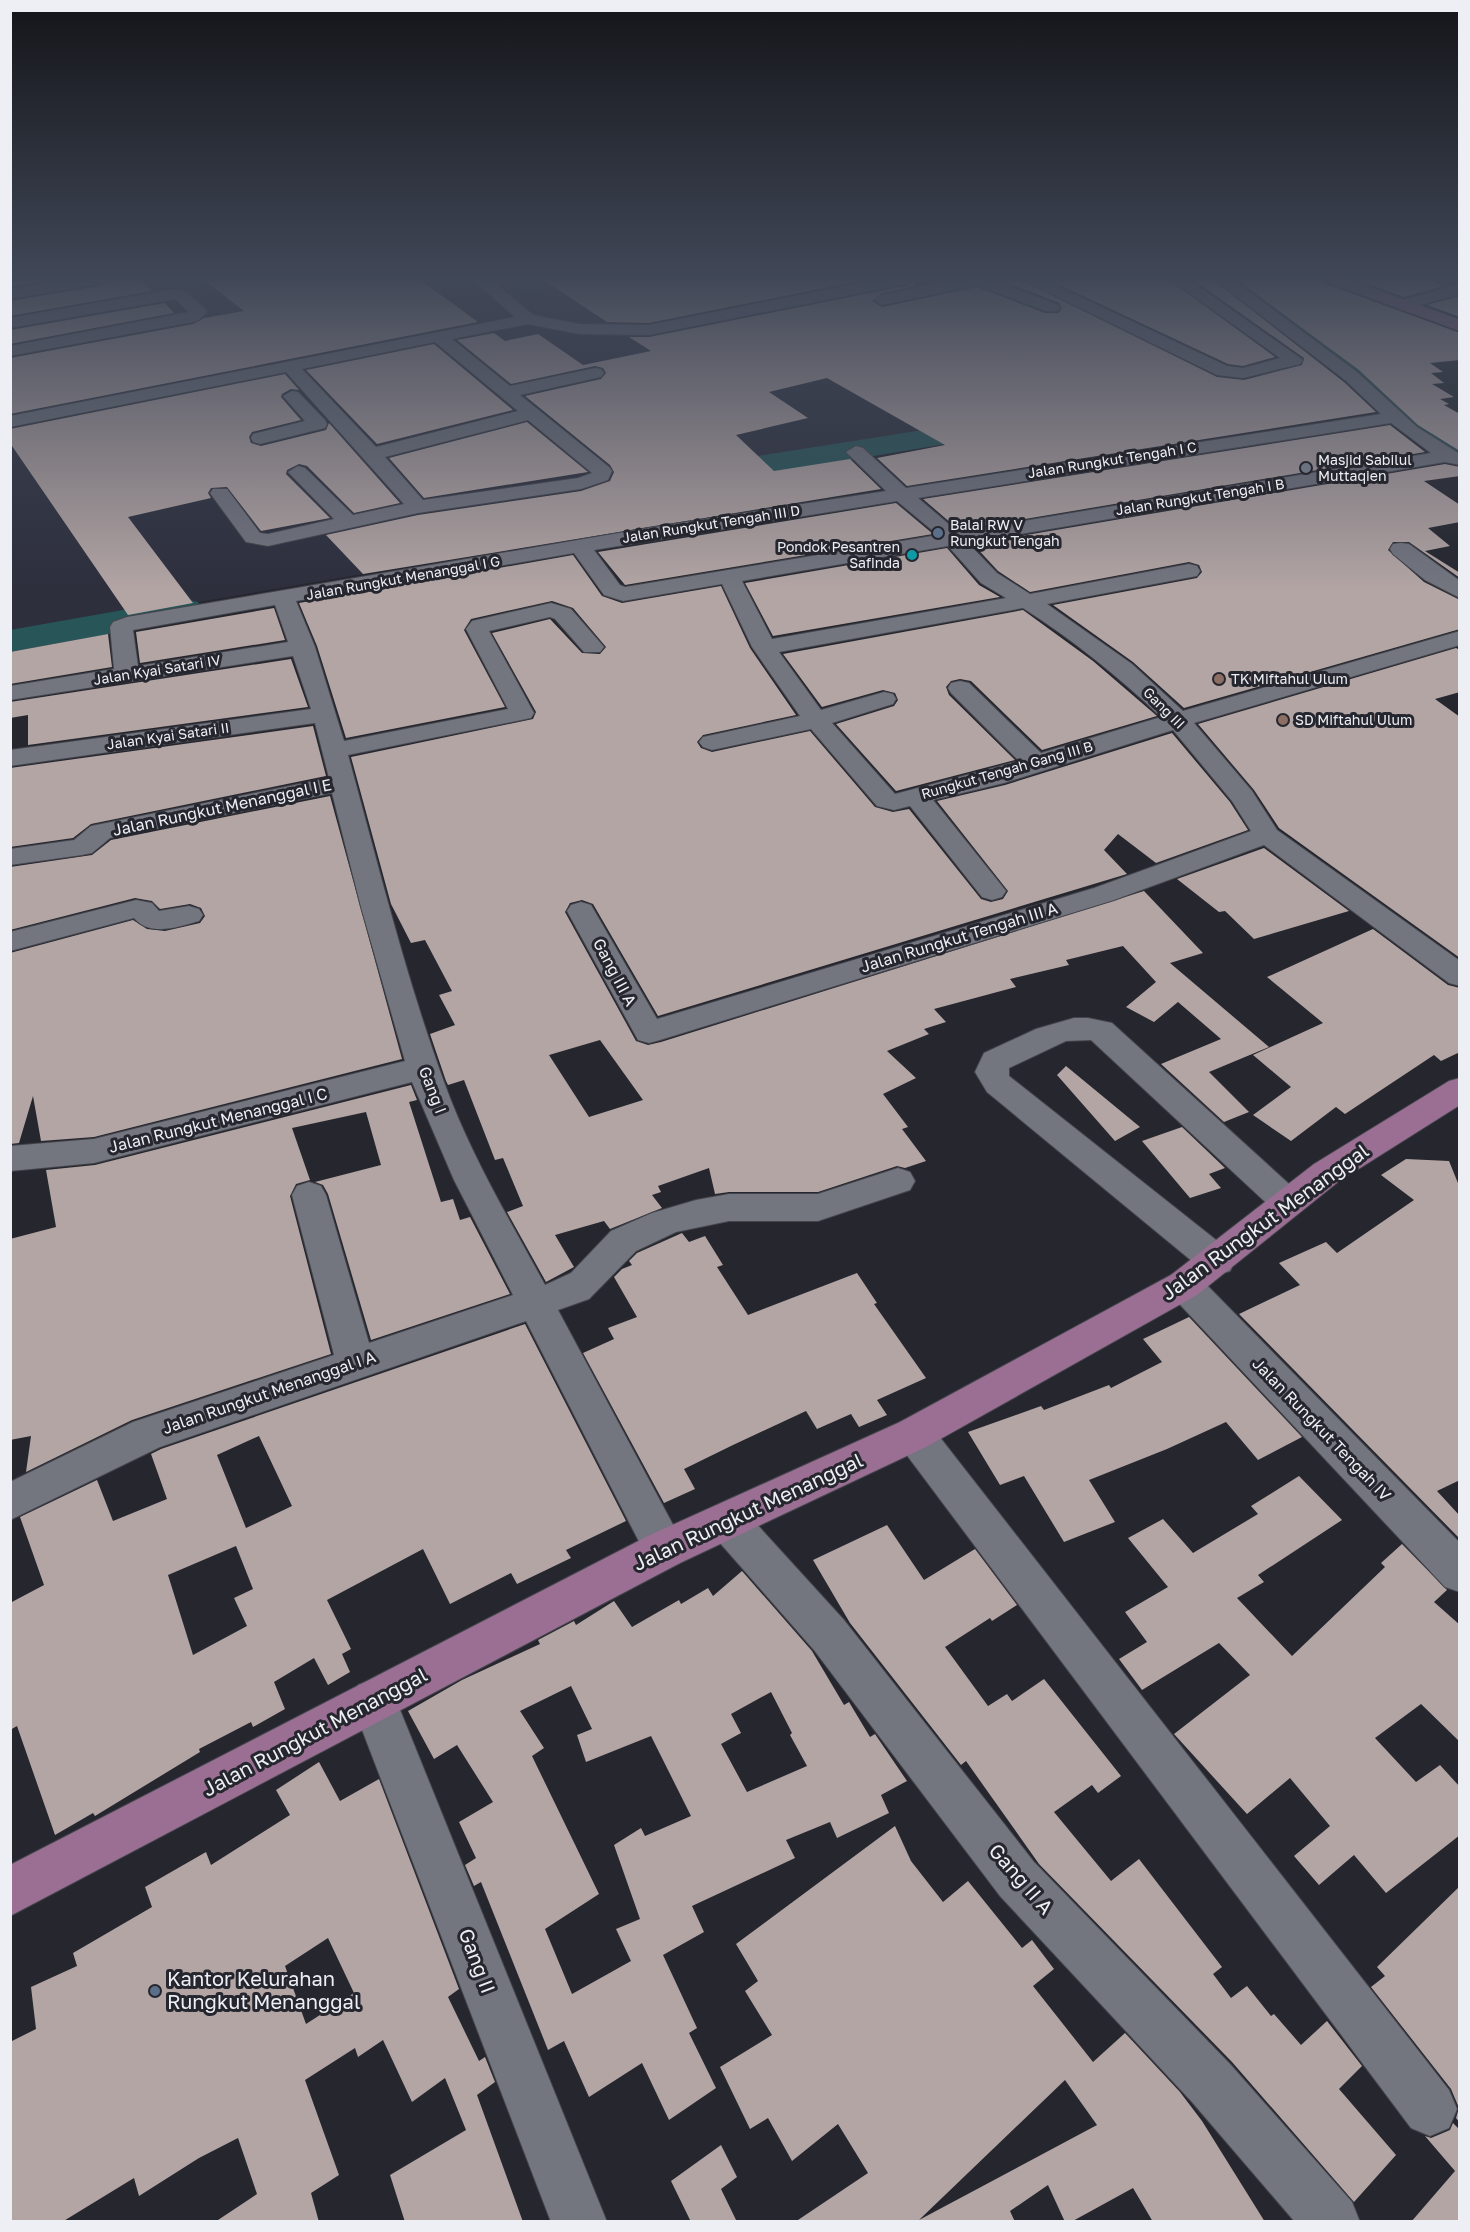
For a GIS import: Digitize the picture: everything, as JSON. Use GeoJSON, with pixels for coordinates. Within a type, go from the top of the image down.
{"type":"FeatureCollection","features":[{"type":"Feature","properties":{"kind":"main road","name":"Jalan Rungkut Menanggal"},"geometry":{"type":"LineString","coordinates":[[10,1892],[665,1549],[728,1522],[914,1434],[1184,1285],[1326,1173],[1460,1089]]}},
{"type":"Feature","properties":{"kind":"street"},"geometry":{"type":"LineString","coordinates":[[10,422],[210,383]]}},
{"type":"Feature","properties":{"kind":"street"},"geometry":{"type":"LineString","coordinates":[[260,438],[318,424],[279,383]]}},
{"type":"Feature","properties":{"kind":"street"},"geometry":{"type":"LineString","coordinates":[[304,383],[372,454],[418,507]]}},
{"type":"Feature","properties":{"kind":"street"},"geometry":{"type":"LineString","coordinates":[[220,494],[253,538],[260,540],[418,507],[581,483],[602,476],[602,471],[497,383]]}},
{"type":"Feature","properties":{"kind":"street"},"geometry":{"type":"LineString","coordinates":[[508,392],[548,383]]}},
{"type":"Feature","properties":{"kind":"street"},"geometry":{"type":"LineString","coordinates":[[1361,383],[1412,421],[1413,434],[1454,459]]}},
{"type":"Feature","properties":{"kind":"street"},"geometry":{"type":"LineString","coordinates":[[1383,383],[1393,391]]}},
{"type":"Feature","properties":{"kind":"street"},"geometry":{"type":"LineString","coordinates":[[372,454],[534,413]]}},
{"type":"Feature","properties":{"kind":"street","name":"Jalan Rungkut Tengah I C"},"geometry":{"type":"LineString","coordinates":[[901,494],[1412,421]]}},
{"type":"Feature","properties":{"kind":"street","name":"Gang III"},"geometry":{"type":"LineString","coordinates":[[856,452],[952,538],[980,571],[1068,627],[1124,669],[1178,720],[1243,797],[1267,835],[1460,976]]}},
{"type":"Feature","properties":{"kind":"street","name":"Jalan Rungkut Tengah I B"},"geometry":{"type":"LineString","coordinates":[[580,546],[616,593],[1454,459]]}},
{"type":"Feature","properties":{"kind":"street"},"geometry":{"type":"LineString","coordinates":[[298,472],[348,522]]}},
{"type":"Feature","properties":{"kind":"street","name":"Jalan Rungkut Tengah III D"},"geometry":{"type":"LineString","coordinates":[[522,557],[901,494]]}},
{"type":"Feature","properties":{"kind":"street"},"geometry":{"type":"LineString","coordinates":[[1401,549],[1433,575],[1460,591]]}},
{"type":"Feature","properties":{"kind":"street","name":"Jalan Rungkut Menanggal I G"},"geometry":{"type":"LineString","coordinates":[[127,676],[121,627],[124,625],[522,557]]}},
{"type":"Feature","properties":{"kind":"street"},"geometry":{"type":"LineString","coordinates":[[764,647],[1028,602],[1189,571]]}},
{"type":"Feature","properties":{"kind":"street","name":"Rungkut Tengah Gang III B"},"geometry":{"type":"LineString","coordinates":[[728,575],[764,647],[816,720],[886,800],[900,801],[917,797],[1460,638]]}},
{"type":"Feature","properties":{"kind":"street","name":"Gang I"},"geometry":{"type":"LineString","coordinates":[[284,598],[326,714],[375,907],[423,1068],[471,1180],[665,1549]]}},
{"type":"Feature","properties":{"kind":"street"},"geometry":{"type":"LineString","coordinates":[[335,750],[522,713],[477,629],[480,626],[551,610],[559,611],[592,647]]}},
{"type":"Feature","properties":{"kind":"street","name":"Jalan Kyai Satari IV"},"geometry":{"type":"LineString","coordinates":[[10,693],[303,647]]}},
{"type":"Feature","properties":{"kind":"street"},"geometry":{"type":"LineString","coordinates":[[960,688],[1036,763]]}},
{"type":"Feature","properties":{"kind":"street"},"geometry":{"type":"LineString","coordinates":[[712,742],[816,720],[884,699]]}},
{"type":"Feature","properties":{"kind":"street","name":"Jalan Kyai Satari II"},"geometry":{"type":"LineString","coordinates":[[10,758],[326,714]]}},
{"type":"Feature","properties":{"kind":"street","name":"Jalan Rungkut Menanggal I E"},"geometry":{"type":"LineString","coordinates":[[10,858],[82,847],[101,832],[343,783]]}},
{"type":"Feature","properties":{"kind":"street"},"geometry":{"type":"LineString","coordinates":[[917,797],[992,891]]}},
{"type":"Feature","properties":{"kind":"street","name":"Jalan Rungkut Tengah III A"},"geometry":{"type":"LineString","coordinates":[[649,1032],[1104,894],[1267,835]]}},
{"type":"Feature","properties":{"kind":"street"},"geometry":{"type":"LineString","coordinates":[[10,942],[136,909],[142,909],[152,921],[189,915]]}},
{"type":"Feature","properties":{"kind":"street","name":"Gang III A"},"geometry":{"type":"LineString","coordinates":[[581,912],[649,1032]]}},
{"type":"Feature","properties":{"kind":"street"},"geometry":{"type":"LineString","coordinates":[[1216,1261],[998,1084],[991,1072],[995,1061],[1072,1028],[1090,1028],[1101,1031],[1287,1202]]}},
{"type":"Feature","properties":{"kind":"street","name":"Jalan Rungkut Menanggal I C"},"geometry":{"type":"LineString","coordinates":[[10,1159],[94,1151],[423,1068]]}},
{"type":"Feature","properties":{"kind":"street","name":"Jalan Rungkut Menanggal I A"},"geometry":{"type":"LineString","coordinates":[[10,1502],[147,1434],[355,1362],[537,1304],[585,1283],[615,1248],[629,1238],[697,1211],[763,1206],[805,1209],[831,1204],[898,1181]]}},
{"type":"Feature","properties":{"kind":"street"},"geometry":{"type":"LineString","coordinates":[[309,1195],[355,1362]]}},
{"type":"Feature","properties":{"kind":"street","name":"Jalan Rungkut Tengah IV"},"geometry":{"type":"LineString","coordinates":[[1184,1285],[1460,1573]]}},
{"type":"Feature","properties":{"kind":"street"},"geometry":{"type":"LineString","coordinates":[[914,1434],[1430,2109]]}},
{"type":"Feature","properties":{"kind":"street","name":"Gang II A"},"geometry":{"type":"LineString","coordinates":[[728,1522],[829,1635],[1017,1879],[1211,2083],[1332,2222]]}},
{"type":"Feature","properties":{"kind":"street","name":"Gang II"},"geometry":{"type":"LineString","coordinates":[[374,1701],[579,2222]]}},
{"type":"Feature","properties":{"kind":"shaded area"},"geometry":{"type":"Polygon","coordinates":[[[11,383],[1260,383],[415,517],[445,560],[11,634],[11,383]]]}},
{"type":"Feature","properties":{"kind":"building"},"geometry":{"type":"Polygon","coordinates":[[[10,383],[167,383],[10,414],[10,383]]]}},
{"type":"Feature","properties":{"kind":"building"},"geometry":{"type":"Polygon","coordinates":[[[239,383],[293,383],[299,390],[291,389],[281,397],[301,420],[252,432],[249,437],[251,443],[261,446],[326,430],[329,423],[400,503],[354,513],[307,466],[299,464],[287,470],[286,474],[330,518],[261,531],[227,487],[211,488],[208,493],[211,498],[128,517],[193,603],[128,615],[10,443],[10,429],[239,383]]]}},
{"type":"Feature","properties":{"kind":"building"},"geometry":{"type":"Polygon","coordinates":[[[319,383],[481,383],[513,410],[377,444],[319,383]]]}},
{"type":"Feature","properties":{"kind":"building"},"geometry":{"type":"Polygon","coordinates":[[[582,383],[806,383],[769,392],[808,418],[736,435],[774,471],[850,459],[881,489],[363,574],[326,535],[418,515],[581,491],[610,481],[614,472],[610,465],[525,396],[582,383]]]}},
{"type":"Feature","properties":{"kind":"building"},"geometry":{"type":"Polygon","coordinates":[[[836,383],[1345,383],[1376,412],[907,486],[877,458],[945,445],[836,383]]]}},
{"type":"Feature","properties":{"kind":"building"},"geometry":{"type":"Polygon","coordinates":[[[1373,383],[1442,383],[1432,384],[1454,397],[1440,399],[1449,404],[1444,405],[1460,414],[1460,451],[1418,425],[1373,383]]]}},
{"type":"Feature","properties":{"kind":"building"},"geometry":{"type":"Polygon","coordinates":[[[527,422],[588,472],[424,498],[389,458],[527,422]]]}},
{"type":"Feature","properties":{"kind":"building"},"geometry":{"type":"Polygon","coordinates":[[[1390,425],[1425,452],[959,530],[923,499],[1390,425]]]}},
{"type":"Feature","properties":{"kind":"building"},"geometry":{"type":"Polygon","coordinates":[[[1445,464],[1460,467],[1460,476],[1424,481],[1460,505],[1460,522],[1428,528],[1450,546],[1425,551],[1460,573],[1460,578],[1409,542],[1393,542],[1388,550],[1424,582],[1460,600],[1460,629],[1184,708],[1133,662],[1053,605],[1197,578],[1202,572],[1199,565],[1189,562],[1030,592],[998,571],[973,544],[1445,464]]]}},
{"type":"Feature","properties":{"kind":"building"},"geometry":{"type":"Polygon","coordinates":[[[896,503],[933,534],[625,585],[598,552],[896,503]]]}},
{"type":"Feature","properties":{"kind":"building"},"geometry":{"type":"Polygon","coordinates":[[[947,548],[979,585],[1000,597],[773,636],[745,583],[947,548]]]}},
{"type":"Feature","properties":{"kind":"building"},"geometry":{"type":"Polygon","coordinates":[[[573,555],[602,596],[622,603],[721,586],[750,648],[796,715],[703,735],[697,742],[701,748],[712,752],[810,731],[875,807],[893,812],[909,809],[981,899],[991,902],[1003,899],[1008,891],[937,801],[1005,785],[1172,733],[1230,802],[1248,830],[1156,863],[1118,834],[1104,850],[1127,874],[658,1016],[593,904],[582,900],[570,903],[565,912],[636,1041],[648,1045],[1144,891],[1203,953],[1170,963],[1269,1047],[1209,1072],[1249,1112],[1224,1122],[1161,1064],[1221,1039],[1178,1002],[1154,1022],[1126,1007],[1156,982],[1123,946],[1066,960],[1069,965],[1010,979],[1016,987],[934,1009],[946,1022],[924,1029],[929,1034],[887,1051],[916,1078],[883,1094],[908,1127],[902,1129],[926,1161],[905,1168],[897,1166],[818,1192],[715,1194],[709,1168],[658,1186],[661,1192],[652,1195],[662,1208],[610,1229],[604,1221],[555,1235],[574,1267],[546,1282],[507,1212],[523,1206],[503,1158],[495,1160],[464,1080],[448,1085],[446,1081],[430,1034],[455,1025],[439,995],[452,991],[425,940],[411,943],[391,904],[351,757],[533,719],[536,712],[492,633],[550,619],[582,653],[600,654],[606,647],[573,608],[552,601],[471,619],[464,630],[505,707],[346,738],[317,646],[299,603],[573,555]],[[600,1040],[549,1055],[589,1117],[643,1100],[600,1040]]]}},
{"type":"Feature","properties":{"kind":"building"},"geometry":{"type":"Polygon","coordinates":[[[274,608],[285,640],[140,663],[136,632],[274,608]]]}},
{"type":"Feature","properties":{"kind":"building"},"geometry":{"type":"Polygon","coordinates":[[[1023,610],[1093,661],[1157,716],[1042,750],[971,681],[960,679],[951,681],[946,687],[949,695],[1015,760],[896,791],[836,724],[894,706],[898,700],[895,693],[883,690],[822,707],[783,654],[1023,610]]]}},
{"type":"Feature","properties":{"kind":"building"},"geometry":{"type":"Polygon","coordinates":[[[108,634],[112,667],[10,684],[10,652],[108,634]]]}},
{"type":"Feature","properties":{"kind":"building"},"geometry":{"type":"Polygon","coordinates":[[[1456,648],[1460,650],[1460,692],[1435,699],[1460,717],[1460,958],[1279,828],[1254,790],[1198,724],[1456,648]]]}},
{"type":"Feature","properties":{"kind":"building"},"geometry":{"type":"Polygon","coordinates":[[[291,659],[308,707],[28,745],[28,715],[10,718],[10,702],[291,659]]]}},
{"type":"Feature","properties":{"kind":"building"},"geometry":{"type":"Polygon","coordinates":[[[313,726],[326,776],[91,824],[73,838],[10,847],[10,768],[313,726]]]}},
{"type":"Feature","properties":{"kind":"building"},"geometry":{"type":"Polygon","coordinates":[[[330,796],[402,1059],[94,1137],[41,1141],[33,1096],[19,1143],[10,1144],[10,953],[133,920],[147,929],[165,931],[200,923],[205,916],[201,908],[190,904],[160,909],[152,901],[135,898],[10,930],[10,867],[92,855],[111,840],[330,796]]]}},
{"type":"Feature","properties":{"kind":"building"},"geometry":{"type":"Polygon","coordinates":[[[1264,848],[1349,911],[1254,939],[1225,911],[1219,912],[1177,879],[1264,848]]]}},
{"type":"Feature","properties":{"kind":"building"},"geometry":{"type":"Polygon","coordinates":[[[1373,929],[1448,985],[1460,988],[1460,1052],[1441,1061],[1434,1055],[1345,1114],[1336,1107],[1291,1141],[1253,1115],[1291,1087],[1253,1055],[1323,1023],[1267,977],[1373,929]]]}},
{"type":"Feature","properties":{"kind":"building"},"geometry":{"type":"Polygon","coordinates":[[[1066,1066],[1140,1127],[1115,1141],[1057,1075],[1066,1066]]]}},
{"type":"Feature","properties":{"kind":"building"},"geometry":{"type":"Polygon","coordinates":[[[411,1085],[417,1100],[409,1102],[441,1202],[453,1199],[460,1220],[470,1217],[510,1294],[371,1340],[328,1194],[323,1185],[315,1182],[381,1165],[366,1112],[292,1128],[310,1180],[296,1184],[290,1196],[331,1354],[132,1420],[26,1472],[31,1436],[10,1440],[10,1239],[56,1227],[46,1170],[95,1165],[411,1085]]]}},
{"type":"Feature","properties":{"kind":"building"},"geometry":{"type":"Polygon","coordinates":[[[1182,1127],[1225,1168],[1209,1174],[1221,1188],[1190,1198],[1142,1141],[1182,1127]]]}},
{"type":"Feature","properties":{"kind":"building"},"geometry":{"type":"Polygon","coordinates":[[[1406,1159],[1449,1161],[1460,1188],[1460,1480],[1437,1491],[1460,1516],[1460,1539],[1239,1314],[1300,1285],[1279,1263],[1326,1242],[1337,1253],[1414,1200],[1381,1175],[1406,1159]]]}},
{"type":"Feature","properties":{"kind":"building"},"geometry":{"type":"Polygon","coordinates":[[[682,1233],[689,1242],[705,1236],[723,1265],[717,1267],[748,1315],[857,1273],[877,1303],[874,1304],[926,1378],[877,1400],[887,1415],[859,1427],[851,1414],[817,1429],[806,1411],[733,1445],[684,1469],[695,1489],[664,1503],[583,1353],[614,1339],[608,1328],[637,1317],[614,1277],[622,1269],[632,1265],[629,1261],[637,1253],[682,1233]]]}},
{"type":"Feature","properties":{"kind":"building"},"geometry":{"type":"Polygon","coordinates":[[[1189,1317],[1302,1437],[1258,1460],[1226,1422],[1167,1449],[1089,1480],[1115,1522],[1064,1542],[1024,1476],[1000,1485],[968,1432],[1041,1406],[1044,1410],[1109,1385],[1111,1388],[1162,1362],[1143,1339],[1189,1317]]]}},
{"type":"Feature","properties":{"kind":"building"},"geometry":{"type":"Polygon","coordinates":[[[525,1324],[626,1521],[566,1550],[571,1558],[517,1584],[511,1573],[450,1604],[423,1549],[327,1600],[351,1649],[342,1654],[350,1672],[328,1685],[314,1658],[274,1682],[285,1709],[253,1727],[251,1722],[199,1749],[200,1752],[95,1816],[93,1813],[55,1835],[17,1726],[10,1730],[10,1603],[44,1585],[20,1517],[97,1480],[113,1521],[167,1499],[151,1454],[525,1324]],[[259,1436],[217,1455],[246,1528],[292,1506],[259,1436]],[[236,1546],[168,1575],[193,1655],[247,1626],[234,1598],[253,1589],[236,1546]]]}},
{"type":"Feature","properties":{"kind":"building"},"geometry":{"type":"Polygon","coordinates":[[[1299,1476],[1342,1520],[1258,1575],[1264,1582],[1237,1598],[1292,1656],[1385,1567],[1381,1563],[1402,1544],[1447,1590],[1434,1602],[1460,1625],[1460,1742],[1421,1704],[1375,1738],[1416,1782],[1440,1765],[1460,1787],[1460,1835],[1386,1893],[1354,1855],[1319,1885],[1294,1856],[1330,1826],[1290,1778],[1247,1814],[1174,1734],[1250,1675],[1219,1643],[1142,1690],[1119,1659],[1147,1642],[1125,1612],[1168,1587],[1128,1538],[1163,1519],[1193,1553],[1258,1514],[1251,1506],[1299,1476]]]}},
{"type":"Feature","properties":{"kind":"building"},"geometry":{"type":"Polygon","coordinates":[[[887,1525],[924,1580],[975,1549],[1017,1605],[992,1621],[990,1618],[945,1647],[988,1706],[1007,1694],[1012,1701],[1044,1679],[1121,1776],[1098,1793],[1092,1785],[1054,1812],[1111,1881],[1139,1859],[1222,1967],[1213,1974],[1231,1998],[1247,1986],[1271,2016],[1274,2014],[1301,2045],[1327,2021],[1362,2066],[1339,2089],[1396,2155],[1354,2202],[1232,2062],[1039,1864],[966,1761],[961,1765],[850,1623],[813,1560],[887,1525]]]}},
{"type":"Feature","properties":{"kind":"building"},"geometry":{"type":"Polygon","coordinates":[[[742,1571],[812,1651],[844,1705],[849,1702],[870,1737],[875,1734],[907,1781],[881,1795],[889,1813],[837,1838],[830,1822],[786,1840],[795,1858],[692,1906],[704,1932],[663,1955],[697,2028],[689,2033],[716,2088],[669,2120],[642,2063],[589,2097],[564,2041],[548,2050],[481,1882],[474,1886],[465,1865],[476,1858],[459,1822],[493,1802],[457,1745],[434,1759],[408,1711],[462,1680],[540,1644],[538,1640],[574,1621],[576,1625],[614,1601],[632,1627],[679,1600],[681,1604],[708,1588],[713,1596],[742,1571]],[[571,1686],[520,1711],[544,1748],[532,1756],[599,1894],[545,1929],[572,1994],[631,1961],[616,1929],[640,1919],[614,1845],[641,1828],[645,1836],[691,1816],[651,1736],[586,1762],[577,1735],[592,1729],[571,1686]],[[771,1692],[731,1714],[741,1733],[721,1744],[747,1792],[807,1766],[771,1692]]]}},
{"type":"Feature","properties":{"kind":"building"},"geometry":{"type":"Polygon","coordinates":[[[319,1762],[340,1801],[379,1779],[459,1989],[448,1997],[479,2061],[485,2057],[495,2082],[477,2095],[523,2222],[405,2222],[390,2175],[466,2130],[445,2078],[412,2102],[383,2040],[358,2057],[355,2048],[305,2080],[339,2175],[311,2193],[319,2222],[215,2222],[257,2194],[238,2138],[199,2158],[139,2196],[134,2178],[62,2222],[10,2222],[10,2042],[36,2029],[31,1987],[77,1966],[73,1953],[152,1907],[145,1887],[206,1852],[211,1865],[290,1815],[276,1790],[319,1762]],[[328,1938],[285,1966],[306,2024],[354,1993],[328,1938]]]}},
{"type":"Feature","properties":{"kind":"building"},"geometry":{"type":"Polygon","coordinates":[[[895,1826],[911,1861],[943,1902],[968,1881],[1022,1948],[1032,1940],[1054,1969],[1033,1986],[1093,2062],[1125,2033],[1180,2092],[1202,2121],[1265,2222],[1153,2222],[1133,2188],[1071,2222],[1065,2222],[1048,2185],[1010,2211],[1015,2222],[795,2222],[868,2173],[838,2124],[792,2161],[768,2118],[750,2129],[720,2067],[772,2035],[745,1991],[758,1981],[736,1944],[895,1826]],[[1065,2080],[919,2220],[1097,2125],[1065,2080]]]}},
{"type":"Feature","properties":{"kind":"building"},"geometry":{"type":"Polygon","coordinates":[[[1460,1886],[1460,2123],[1456,2118],[1459,2108],[1451,2089],[1371,1987],[1385,1976],[1377,1967],[1460,1886]]]}},
{"type":"Feature","properties":{"kind":"building"},"geometry":{"type":"Polygon","coordinates":[[[1453,2123],[1460,2130],[1460,2222],[1411,2222],[1455,2171],[1425,2136],[1431,2138],[1450,2130],[1453,2123]]]}},
{"type":"Feature","properties":{"kind":"building"},"geometry":{"type":"Polygon","coordinates":[[[721,2145],[737,2177],[721,2189],[737,2222],[691,2222],[671,2181],[721,2145]]]}},
{"type":"Feature","properties":{"kind":"waterway"},"geometry":{"type":"LineString","coordinates":[[1364,383],[1403,418],[1460,450]]}},
{"type":"Feature","properties":{"kind":"waterway"},"geometry":{"type":"LineString","coordinates":[[694,476],[1006,426]]}},
{"type":"Feature","properties":{"kind":"waterway"},"geometry":{"type":"LineString","coordinates":[[10,641],[185,610]]}},
{"type":"Feature","properties":{"kind":"place","name":"Masjid Sabilul Muttaqien"},"geometry":{"type":"Point","coordinates":[1306,468]}},
{"type":"Feature","properties":{"kind":"place","name":"Balai RW V Rungkut Tengah"},"geometry":{"type":"Point","coordinates":[938,533]}},
{"type":"Feature","properties":{"kind":"place","name":"Pondok Pesantren Safinda"},"geometry":{"type":"Point","coordinates":[912,555]}},
{"type":"Feature","properties":{"kind":"place","name":"TK Miftahul Ulum"},"geometry":{"type":"Point","coordinates":[1219,679]}},
{"type":"Feature","properties":{"kind":"place","name":"SD Miftahul Ulum"},"geometry":{"type":"Point","coordinates":[1283,720]}},
{"type":"Feature","properties":{"kind":"place","name":"Kantor Kelurahan Rungkut Menanggal"},"geometry":{"type":"Point","coordinates":[155,1991]}}]}
